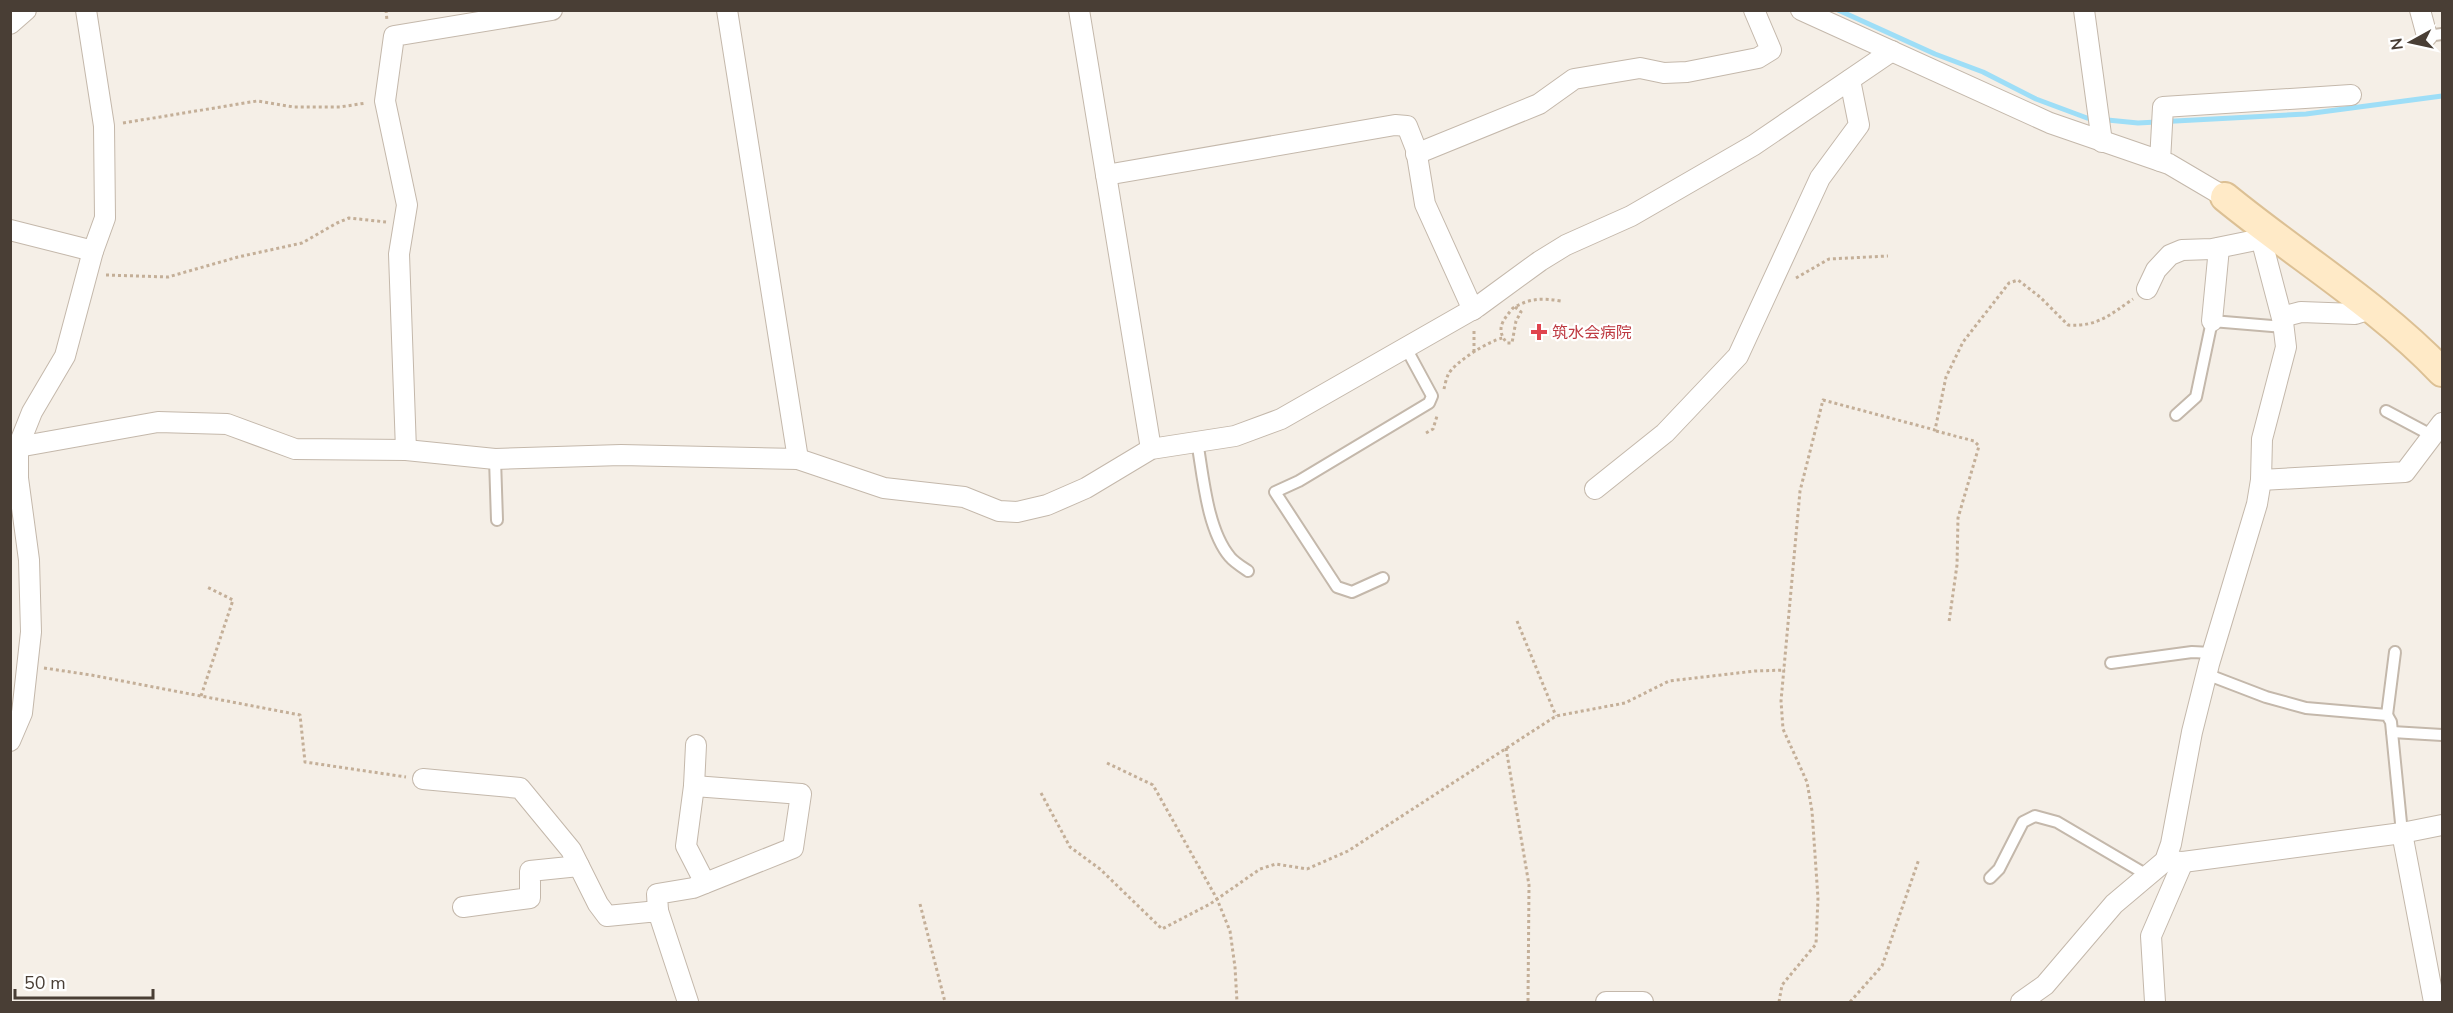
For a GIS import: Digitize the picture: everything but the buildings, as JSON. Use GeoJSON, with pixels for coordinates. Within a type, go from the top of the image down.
{"type":"FeatureCollection","features":[{"type":"Feature","properties":{"kind":"street"},"geometry":{"type":"LineString","coordinates":[[10,24],[26,10]]}},
{"type":"Feature","properties":{"kind":"street"},"geometry":{"type":"LineString","coordinates":[[10,741],[22,713],[31,632],[29,561],[18,478],[18,447],[32,412],[65,356],[93,251],[105,218],[104,126],[86,10]]}},
{"type":"Feature","properties":{"kind":"street"},"geometry":{"type":"LineString","coordinates":[[406,450],[399,254],[407,205],[385,101],[394,36],[552,10]]}},
{"type":"Feature","properties":{"kind":"street"},"geometry":{"type":"LineString","coordinates":[[727,10],[798,459]]}},
{"type":"Feature","properties":{"kind":"street"},"geometry":{"type":"LineString","coordinates":[[1079,10],[1151,449]]}},
{"type":"Feature","properties":{"kind":"street"},"geometry":{"type":"LineString","coordinates":[[1416,154],[1539,104],[1574,79],[1640,68],[1664,73],[1687,72],[1758,58],[1771,50],[1754,10]]}},
{"type":"Feature","properties":{"kind":"street"},"geometry":{"type":"LineString","coordinates":[[1801,10],[2050,123],[2101,138],[2169,164],[2225,197],[2259,231],[2371,309],[2420,348],[2442,372]]}},
{"type":"Feature","properties":{"kind":"street"},"geometry":{"type":"LineString","coordinates":[[2084,10],[2101,138]]}},
{"type":"Feature","properties":{"kind":"street"},"geometry":{"type":"LineString","coordinates":[[2420,10],[2435,35]]}},
{"type":"Feature","properties":{"kind":"street"},"geometry":{"type":"LineString","coordinates":[[18,447],[158,422],[227,424],[295,449],[406,450],[495,459],[621,455],[798,459],[884,488],[964,497],[999,511],[1017,512],[1047,505],[1086,488],[1151,449],[1235,436],[1281,419],[1473,310],[1566,245],[1631,216],[1754,145],[1892,51]]}},
{"type":"Feature","properties":{"kind":"street"},"geometry":{"type":"LineString","coordinates":[[1594,489],[1665,434],[1738,356],[1820,178],[1859,125],[1850,80]]}},
{"type":"Feature","properties":{"kind":"street"},"geometry":{"type":"LineString","coordinates":[[2160,161],[2163,107],[2351,95]]}},
{"type":"Feature","properties":{"kind":"street"},"geometry":{"type":"LineString","coordinates":[[1106,175],[1395,125],[1407,126],[1416,154],[1425,204],[1473,310]]}},
{"type":"Feature","properties":{"kind":"street"},"geometry":{"type":"LineString","coordinates":[[10,230],[93,251]]}},
{"type":"Feature","properties":{"kind":"street"},"geometry":{"type":"LineString","coordinates":[[2147,289],[2156,270],[2169,255],[2182,249],[2218,248],[2259,231]]}},
{"type":"Feature","properties":{"kind":"street"},"geometry":{"type":"LineString","coordinates":[[2156,1002],[2151,936],[2174,861],[2171,844],[2192,732],[2206,674],[2257,504],[2261,480],[2262,439],[2286,347],[2283,322],[2259,231]]}},
{"type":"Feature","properties":{"kind":"street"},"geometry":{"type":"LineString","coordinates":[[2212,321],[2218,248]]}},
{"type":"Feature","properties":{"kind":"street"},"geometry":{"type":"LineString","coordinates":[[2283,322],[2301,312],[2355,314],[2371,309]]}},
{"type":"Feature","properties":{"kind":"street"},"geometry":{"type":"LineString","coordinates":[[2261,480],[2405,472],[2438,430]]}},
{"type":"Feature","properties":{"kind":"street"},"geometry":{"type":"LineString","coordinates":[[696,745],[694,786],[686,846],[705,883]]}},
{"type":"Feature","properties":{"kind":"street"},"geometry":{"type":"LineString","coordinates":[[423,779],[520,788],[571,850],[598,904],[607,916],[658,910]]}},
{"type":"Feature","properties":{"kind":"street"},"geometry":{"type":"LineString","coordinates":[[688,1002],[658,910],[657,894],[693,888],[793,848],[801,794],[694,786]]}},
{"type":"Feature","properties":{"kind":"street"},"geometry":{"type":"LineString","coordinates":[[2021,1002],[2045,985],[2114,904],[2147,875],[2174,861],[2402,833],[2442,825]]}},
{"type":"Feature","properties":{"kind":"street"},"geometry":{"type":"LineString","coordinates":[[2402,833],[2434,1002]]}},
{"type":"Feature","properties":{"kind":"street"},"geometry":{"type":"LineString","coordinates":[[463,908],[530,898],[530,871],[579,866]]}},
{"type":"Feature","properties":{"kind":"street"},"geometry":{"type":"LineString","coordinates":[[1606,1002],[1643,1002]]}},
{"type":"Feature","properties":{"kind":"lane"},"geometry":{"type":"LineString","coordinates":[[2176,415],[2196,397],[2212,321],[2283,322]]}},
{"type":"Feature","properties":{"kind":"lane"},"geometry":{"type":"LineString","coordinates":[[1383,578],[1352,592],[1337,587],[1275,492],[1299,481],[1429,403],[1432,396],[1406,348]]}},
{"type":"Feature","properties":{"kind":"lane"},"geometry":{"type":"LineString","coordinates":[[2386,411],[2438,430]]}},
{"type":"Feature","properties":{"kind":"lane"},"geometry":{"type":"LineString","coordinates":[[1197,441],[1216,531],[1229,556],[1248,572]]}},
{"type":"Feature","properties":{"kind":"lane"},"geometry":{"type":"LineString","coordinates":[[495,459],[496,520]]}},
{"type":"Feature","properties":{"kind":"lane"},"geometry":{"type":"LineString","coordinates":[[2111,663],[2192,652],[2212,653]]}},
{"type":"Feature","properties":{"kind":"lane"},"geometry":{"type":"LineString","coordinates":[[2395,652],[2387,715],[2391,722],[2402,833]]}},
{"type":"Feature","properties":{"kind":"lane"},"geometry":{"type":"LineString","coordinates":[[2206,674],[2266,697],[2306,708],[2387,715]]}},
{"type":"Feature","properties":{"kind":"lane"},"geometry":{"type":"LineString","coordinates":[[2392,732],[2442,735]]}},
{"type":"Feature","properties":{"kind":"lane"},"geometry":{"type":"LineString","coordinates":[[1990,878],[1999,869],[2023,822],[2035,816],[2057,822],[2147,875]]}},
{"type":"Feature","properties":{"kind":"path"},"geometry":{"type":"LineString","coordinates":[[104,126],[257,100],[294,107],[340,107],[385,101]]}},
{"type":"Feature","properties":{"kind":"path"},"geometry":{"type":"LineString","coordinates":[[87,274],[168,277],[238,257],[302,243],[349,218],[404,224]]}},
{"type":"Feature","properties":{"kind":"path"},"geometry":{"type":"LineString","coordinates":[[1770,284],[1789,282],[1829,259],[1888,256]]}},
{"type":"Feature","properties":{"kind":"path"},"geometry":{"type":"LineString","coordinates":[[1935,430],[1946,377],[1963,342],[2009,283],[2018,280],[2040,297],[2068,325],[2077,326],[2086,326],[2106,317],[2147,289]]}},
{"type":"Feature","properties":{"kind":"path"},"geometry":{"type":"LineString","coordinates":[[1515,307],[1521,312],[1516,321],[1515,339],[1512,343],[1508,343],[1503,338],[1501,322],[1515,307],[1527,300],[1544,298],[1561,301]]}},
{"type":"Feature","properties":{"kind":"path"},"geometry":{"type":"LineString","coordinates":[[1443,396],[1448,374],[1484,345],[1503,338]]}},
{"type":"Feature","properties":{"kind":"path"},"geometry":{"type":"LineString","coordinates":[[1779,1002],[1782,985],[1816,944],[1818,898],[1812,811],[1807,782],[1783,729],[1781,701],[1800,491],[1823,400],[1974,441],[1979,446],[1958,518],[1956,565],[1949,622]]}},
{"type":"Feature","properties":{"kind":"path"},"geometry":{"type":"LineString","coordinates":[[1426,433],[1433,429],[1440,407]]}},
{"type":"Feature","properties":{"kind":"path"},"geometry":{"type":"LineString","coordinates":[[201,696],[233,600],[207,587]]}},
{"type":"Feature","properties":{"kind":"path"},"geometry":{"type":"LineString","coordinates":[[1517,621],[1556,716]]}},
{"type":"Feature","properties":{"kind":"path"},"geometry":{"type":"LineString","coordinates":[[27,666],[91,675],[300,715],[305,762],[423,779]]}},
{"type":"Feature","properties":{"kind":"path"},"geometry":{"type":"LineString","coordinates":[[1041,794],[1070,847],[1100,869],[1162,929],[1217,899],[1260,869],[1276,864],[1306,869],[1348,851],[1556,716],[1625,702],[1669,681],[1755,671],[1785,670]]}},
{"type":"Feature","properties":{"kind":"path"},"geometry":{"type":"LineString","coordinates":[[1506,748],[1529,885],[1527,1002]]}},
{"type":"Feature","properties":{"kind":"path"},"geometry":{"type":"LineString","coordinates":[[1107,763],[1154,785],[1217,899],[1230,931],[1236,967],[1237,1002]]}},
{"type":"Feature","properties":{"kind":"path"},"geometry":{"type":"LineString","coordinates":[[1850,1002],[1882,966],[1919,859]]}},
{"type":"Feature","properties":{"kind":"path"},"geometry":{"type":"LineString","coordinates":[[920,904],[945,1002]]}},
{"type":"Feature","properties":{"kind":"waterway"},"geometry":{"type":"LineString","coordinates":[[1838,10],[1935,54],[1983,72],[2036,99],[2087,118],[2138,123],[2306,114],[2442,96]]}},
{"type":"Feature","properties":{"kind":"place","name":"筑水会病院"},"geometry":{"type":"Point","coordinates":[1539,332]}}]}
